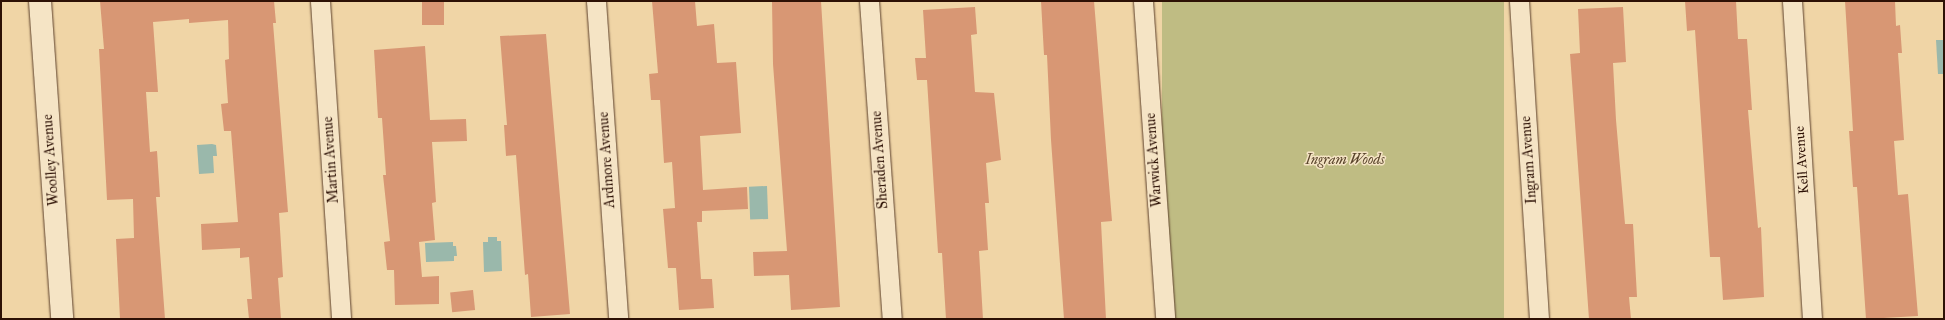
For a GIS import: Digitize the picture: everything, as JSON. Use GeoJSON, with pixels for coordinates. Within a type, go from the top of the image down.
{"type":"FeatureCollection","features":[{"type":"Feature","properties":{"kind":"street","name":"Woolley Avenue"},"geometry":{"type":"LineString","coordinates":[[40,1],[62,319]]}},
{"type":"Feature","properties":{"kind":"street","name":"Martin Avenue"},"geometry":{"type":"LineString","coordinates":[[320,1],[341,319]]}},
{"type":"Feature","properties":{"kind":"street","name":"Ardmore Avenue"},"geometry":{"type":"LineString","coordinates":[[596,1],[618,319]]}},
{"type":"Feature","properties":{"kind":"street","name":"Sheraden Avenue"},"geometry":{"type":"LineString","coordinates":[[869,1],[892,319]]}},
{"type":"Feature","properties":{"kind":"street","name":"Warwick Avenue"},"geometry":{"type":"LineString","coordinates":[[1144,1],[1165,319]]}},
{"type":"Feature","properties":{"kind":"street","name":"Ingram Avenue"},"geometry":{"type":"LineString","coordinates":[[1519,1],[1539,319]]}},
{"type":"Feature","properties":{"kind":"street","name":"Kell Avenue"},"geometry":{"type":"LineString","coordinates":[[1792,1],[1812,319]]}},
{"type":"Feature","properties":{"kind":"green space","name":"Ingram Woods"},"geometry":{"type":"Polygon","coordinates":[[[1162,1],[1504,1],[1504,319],[1162,319],[1162,1]]]}},
{"type":"Feature","properties":{"kind":"shaded area"},"geometry":{"type":"Polygon","coordinates":[[[1936,40],[1944,40],[1944,74],[1938,74],[1936,40]]]}},
{"type":"Feature","properties":{"kind":"shaded area"},"geometry":{"type":"Polygon","coordinates":[[[197,145],[216,145],[217,156],[213,156],[214,173],[199,174],[197,145]]]}},
{"type":"Feature","properties":{"kind":"shaded area"},"geometry":{"type":"Polygon","coordinates":[[[767,186],[768,219],[750,220],[749,187],[767,186]]]}},
{"type":"Feature","properties":{"kind":"shaded area"},"geometry":{"type":"Polygon","coordinates":[[[488,237],[497,237],[497,241],[501,241],[502,271],[484,272],[483,242],[488,242],[488,237]]]}},
{"type":"Feature","properties":{"kind":"shaded area"},"geometry":{"type":"Polygon","coordinates":[[[453,242],[453,246],[456,246],[457,256],[454,256],[454,261],[426,262],[425,243],[453,242]]]}},
{"type":"Feature","properties":{"kind":"building"},"geometry":{"type":"Polygon","coordinates":[[[100,1],[274,1],[276,23],[273,23],[288,212],[279,213],[283,277],[278,278],[281,319],[249,319],[247,299],[252,299],[249,257],[240,258],[240,248],[202,250],[201,224],[238,222],[231,131],[224,131],[221,104],[228,103],[225,60],[229,59],[228,20],[189,23],[189,19],[153,22],[158,92],[146,92],[150,152],[157,151],[160,197],[156,197],[165,319],[120,319],[116,239],[134,238],[133,199],[107,200],[99,49],[104,49],[100,1]]]}},
{"type":"Feature","properties":{"kind":"building"},"geometry":{"type":"Polygon","coordinates":[[[422,1],[444,1],[444,25],[422,25],[422,1]]]}},
{"type":"Feature","properties":{"kind":"building"},"geometry":{"type":"Polygon","coordinates":[[[652,1],[695,1],[697,26],[714,24],[717,63],[736,62],[741,133],[700,136],[703,190],[747,187],[748,209],[702,211],[702,222],[697,222],[701,279],[712,279],[714,308],[679,310],[676,268],[668,268],[663,209],[675,208],[672,162],[664,163],[660,100],[651,100],[649,74],[658,73],[652,1]]]}},
{"type":"Feature","properties":{"kind":"building"},"geometry":{"type":"Polygon","coordinates":[[[772,1],[821,1],[840,307],[791,310],[789,275],[754,276],[753,252],[787,251],[773,64],[772,1]]]}},
{"type":"Feature","properties":{"kind":"building"},"geometry":{"type":"Polygon","coordinates":[[[1041,1],[1094,1],[1112,221],[1101,222],[1106,319],[1064,319],[1051,140],[1047,55],[1044,55],[1041,1]]]}},
{"type":"Feature","properties":{"kind":"building"},"geometry":{"type":"Polygon","coordinates":[[[1685,1],[1736,1],[1738,39],[1747,39],[1752,110],[1748,110],[1758,228],[1761,227],[1764,297],[1723,300],[1720,257],[1710,257],[1695,30],[1687,31],[1685,1]]]}},
{"type":"Feature","properties":{"kind":"building"},"geometry":{"type":"Polygon","coordinates":[[[1845,1],[1895,1],[1896,26],[1900,25],[1902,53],[1898,53],[1904,140],[1894,141],[1898,195],[1908,194],[1918,316],[1866,319],[1857,187],[1853,187],[1849,131],[1853,131],[1845,1]]]}},
{"type":"Feature","properties":{"kind":"building"},"geometry":{"type":"Polygon","coordinates":[[[975,7],[977,34],[971,35],[975,92],[994,93],[1001,160],[986,163],[989,203],[985,203],[988,250],[979,251],[983,319],[946,319],[942,253],[938,253],[927,80],[917,80],[915,58],[926,58],[923,10],[975,7]]]}},
{"type":"Feature","properties":{"kind":"building"},"geometry":{"type":"Polygon","coordinates":[[[1623,7],[1626,62],[1613,63],[1616,120],[1625,224],[1633,224],[1637,297],[1629,297],[1631,319],[1589,319],[1570,54],[1580,53],[1578,9],[1623,7]]]}},
{"type":"Feature","properties":{"kind":"building"},"geometry":{"type":"Polygon","coordinates":[[[546,34],[570,314],[531,317],[528,274],[525,275],[516,155],[506,156],[504,125],[507,125],[500,36],[546,34]]]}},
{"type":"Feature","properties":{"kind":"building"},"geometry":{"type":"Polygon","coordinates":[[[425,46],[430,120],[466,119],[467,141],[432,142],[436,202],[432,203],[435,240],[419,242],[422,277],[439,276],[439,304],[395,305],[394,270],[387,270],[384,242],[390,241],[383,175],[386,175],[382,118],[378,118],[374,50],[425,46]]]}},
{"type":"Feature","properties":{"kind":"building"},"geometry":{"type":"Polygon","coordinates":[[[473,290],[475,310],[452,312],[450,292],[473,290]]]}}]}
